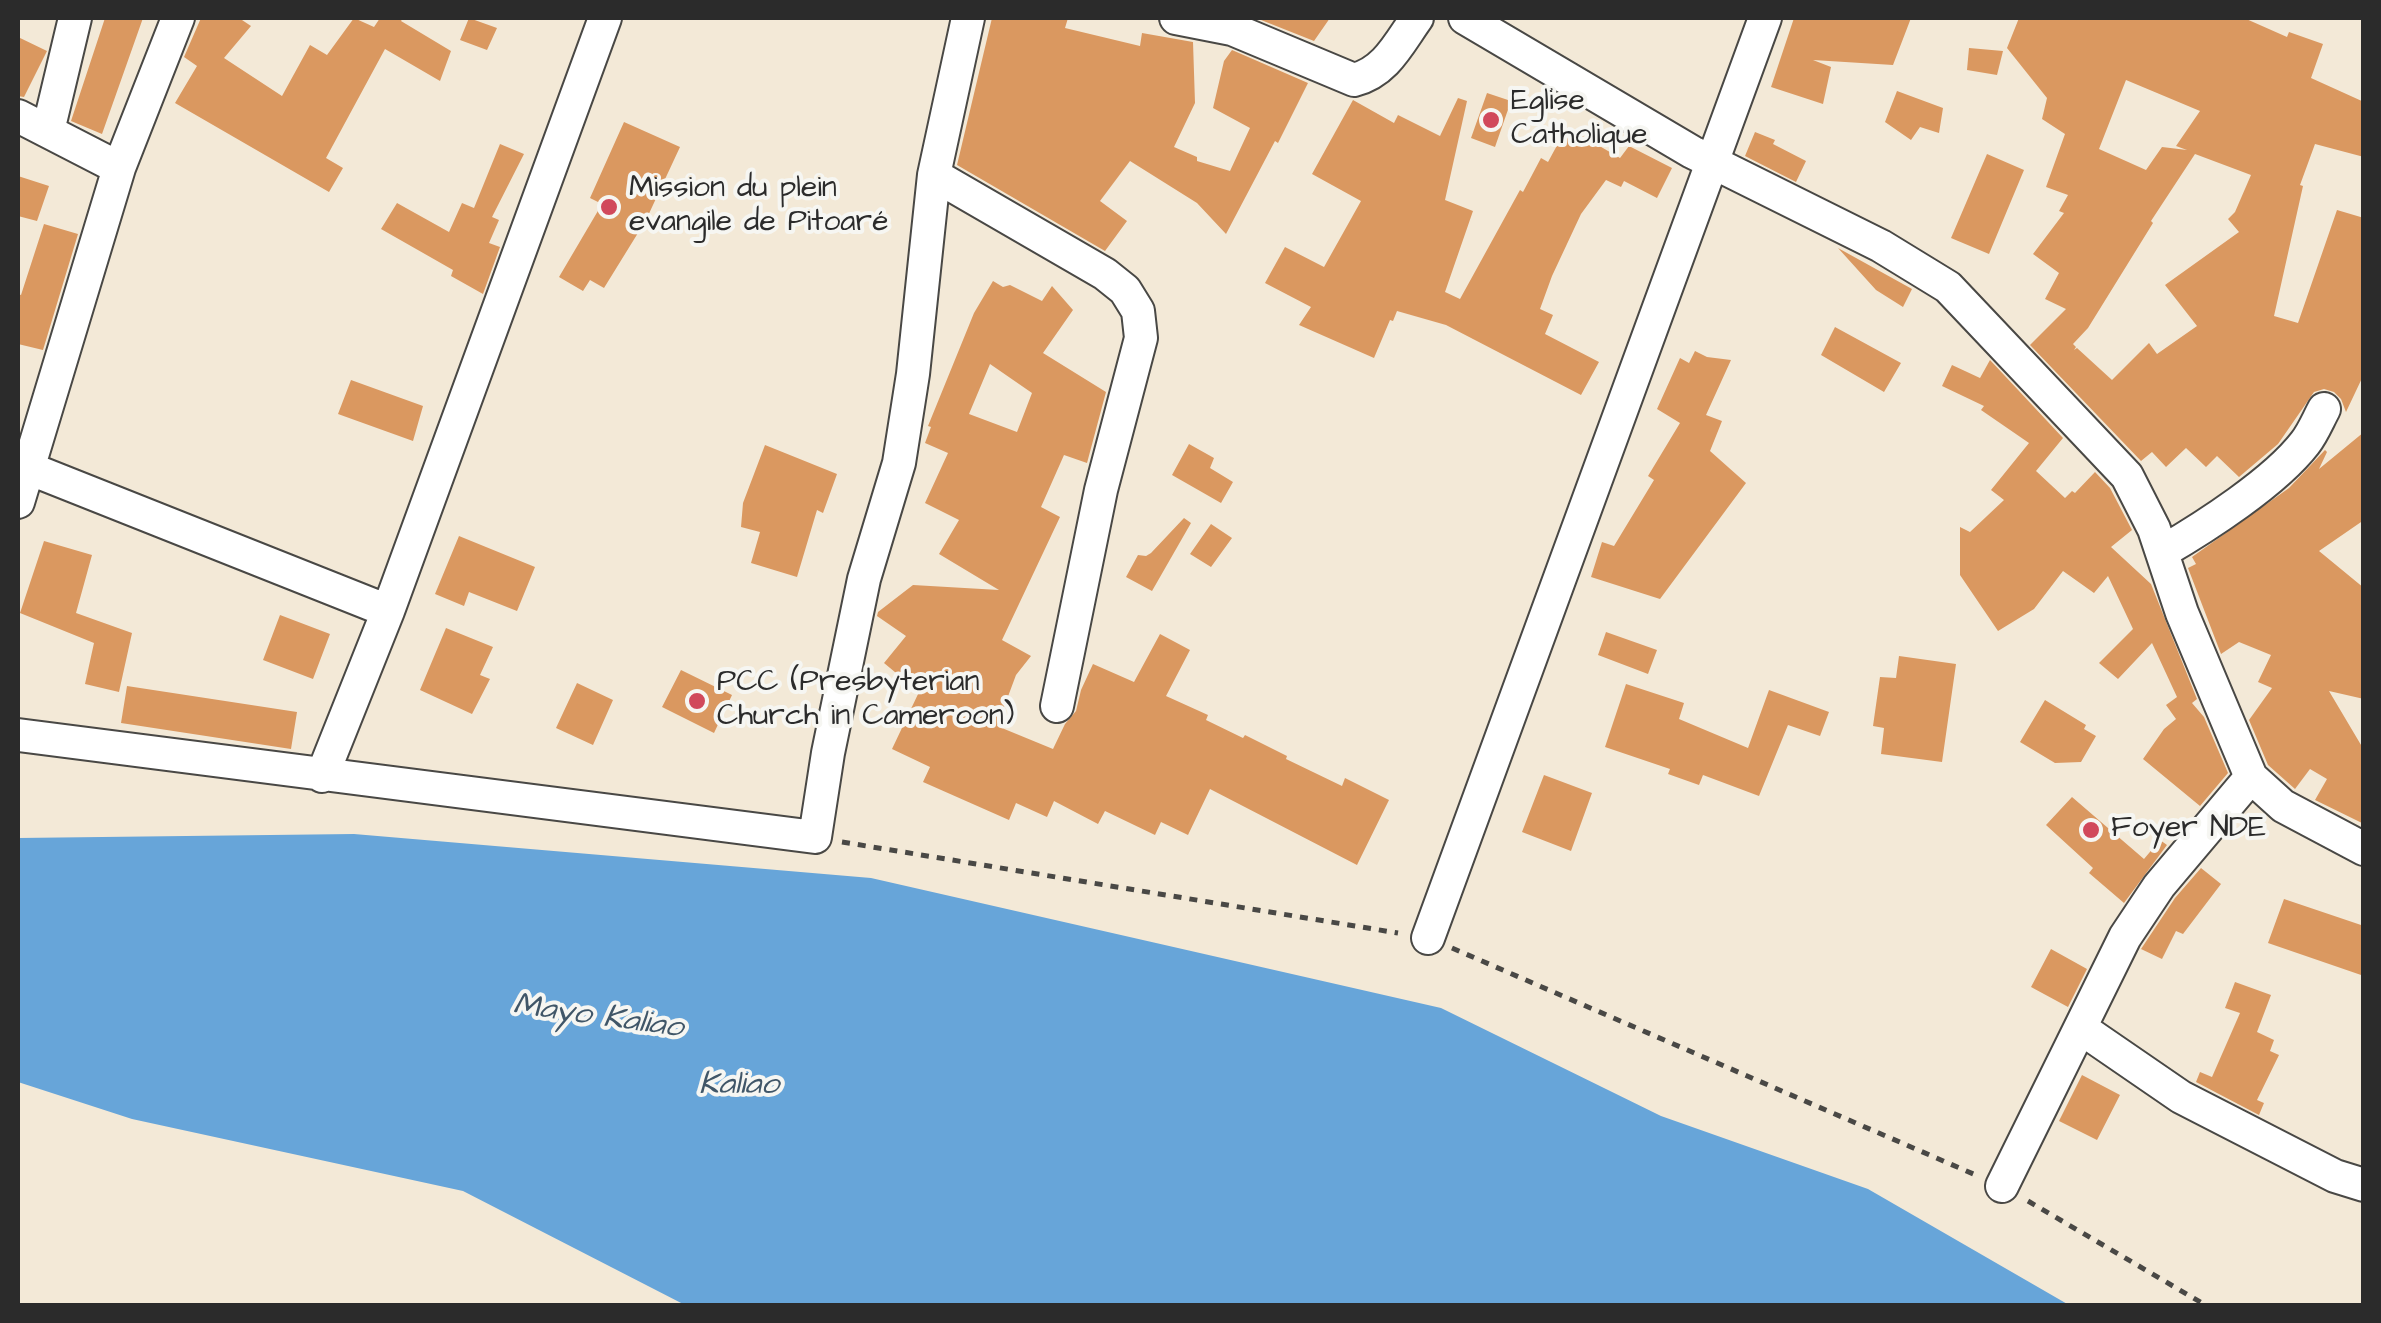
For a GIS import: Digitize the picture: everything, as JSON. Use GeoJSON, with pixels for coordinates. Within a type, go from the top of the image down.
{"type":"FeatureCollection","features":[{"type":"Feature","properties":{"kind":"street"},"geometry":{"type":"LineString","coordinates":[[48,131],[75,18]]}},
{"type":"Feature","properties":{"kind":"street"},"geometry":{"type":"LineString","coordinates":[[18,502],[23,465],[119,168],[178,18]]}},
{"type":"Feature","properties":{"kind":"street"},"geometry":{"type":"LineString","coordinates":[[322,776],[388,611],[605,18]]}},
{"type":"Feature","properties":{"kind":"street"},"geometry":{"type":"LineString","coordinates":[[18,735],[815,837],[864,579],[899,463],[913,374],[934,174],[968,18]]}},
{"type":"Feature","properties":{"kind":"street"},"geometry":{"type":"LineString","coordinates":[[1176,18],[1232,29],[1354,80],[1373,74],[1384,65],[1417,18]]}},
{"type":"Feature","properties":{"kind":"street"},"geometry":{"type":"LineString","coordinates":[[1466,18],[1711,161],[1880,246],[1948,287],[2127,476],[2154,529],[2182,613],[2251,777],[2283,806],[2362,845]]}},
{"type":"Feature","properties":{"kind":"street"},"geometry":{"type":"LineString","coordinates":[[1428,938],[1765,18]]}},
{"type":"Feature","properties":{"kind":"street"},"geometry":{"type":"LineString","coordinates":[[18,116],[119,168]]}},
{"type":"Feature","properties":{"kind":"street"},"geometry":{"type":"LineString","coordinates":[[934,174],[1105,274],[1125,290],[1138,311],[1141,338],[1101,490],[1057,706]]}},
{"type":"Feature","properties":{"kind":"street"},"geometry":{"type":"LineString","coordinates":[[2162,552],[2252,491],[2288,460],[2306,442],[2324,409]]}},
{"type":"Feature","properties":{"kind":"street"},"geometry":{"type":"LineString","coordinates":[[23,465],[388,611]]}},
{"type":"Feature","properties":{"kind":"street"},"geometry":{"type":"LineString","coordinates":[[2002,1186],[2125,938],[2159,886],[2251,777]]}},
{"type":"Feature","properties":{"kind":"street"},"geometry":{"type":"LineString","coordinates":[[2082,1029],[2181,1097],[2335,1176],[2364,1185]]}},
{"type":"Feature","properties":{"kind":"path"},"geometry":{"type":"LineString","coordinates":[[815,837],[1428,938],[2002,1186],[2207,1306]]}},
{"type":"Feature","properties":{"kind":"water","name":"Kaliao"},"geometry":{"type":"Polygon","coordinates":[[[354,834],[871,878],[1441,1008],[1661,1116],[1868,1189],[2069,1305],[685,1305],[463,1191],[132,1119],[18,1082],[18,838],[354,834]]]}},
{"type":"Feature","properties":{"kind":"building"},"geometry":{"type":"Polygon","coordinates":[[[105,18],[143,18],[102,134],[71,121],[105,18]]]}},
{"type":"Feature","properties":{"kind":"building"},"geometry":{"type":"Polygon","coordinates":[[[201,18],[239,18],[251,26],[224,58],[282,96],[310,45],[327,55],[354,18],[374,27],[380,18],[403,18],[401,21],[451,51],[440,81],[385,49],[326,158],[343,168],[329,192],[175,103],[197,66],[184,57],[201,18]]]}},
{"type":"Feature","properties":{"kind":"building"},"geometry":{"type":"Polygon","coordinates":[[[469,18],[497,28],[487,50],[460,40],[469,18]]]}},
{"type":"Feature","properties":{"kind":"building"},"geometry":{"type":"Polygon","coordinates":[[[992,18],[1068,18],[1065,28],[1140,46],[1142,33],[1193,42],[1195,103],[1174,147],[1197,157],[1197,161],[1230,171],[1250,128],[1213,108],[1224,61],[1232,50],[1308,83],[1226,234],[1197,203],[1130,161],[1100,201],[1127,221],[1105,251],[957,165],[992,18]]]}},
{"type":"Feature","properties":{"kind":"building"},"geometry":{"type":"Polygon","coordinates":[[[1256,18],[1330,18],[1314,41],[1256,18]]]}},
{"type":"Feature","properties":{"kind":"building"},"geometry":{"type":"Polygon","coordinates":[[[1794,18],[1911,18],[1893,65],[1813,60],[1831,67],[1823,104],[1771,87],[1794,18]]]}},
{"type":"Feature","properties":{"kind":"building"},"geometry":{"type":"Polygon","coordinates":[[[2019,18],[2244,18],[2287,37],[2289,32],[2323,44],[2311,78],[2364,102],[2364,157],[2315,144],[2300,185],[2303,186],[2274,316],[2298,323],[2337,210],[2364,218],[2364,374],[2346,412],[2334,392],[2314,392],[2278,444],[2239,477],[2217,456],[2206,467],[2186,448],[2166,467],[2152,452],[2141,461],[2030,345],[2066,309],[2045,299],[2059,273],[2033,254],[2064,213],[2059,211],[2068,195],[2046,187],[2065,134],[2042,119],[2047,98],[2007,48],[2019,18]],[[2126,80],[2099,149],[2146,170],[2162,147],[2187,150],[2176,146],[2200,111],[2126,80]],[[2195,154],[2088,328],[2073,344],[2074,350],[2077,348],[2112,380],[2149,343],[2157,354],[2197,326],[2165,285],[2239,232],[2228,219],[2251,175],[2195,154]]]}},
{"type":"Feature","properties":{"kind":"building"},"geometry":{"type":"Polygon","coordinates":[[[18,37],[47,51],[24,97],[18,96],[18,37]]]}},
{"type":"Feature","properties":{"kind":"building"},"geometry":{"type":"Polygon","coordinates":[[[1969,48],[2003,51],[1997,75],[1967,70],[1969,48]]]}},
{"type":"Feature","properties":{"kind":"building"},"geometry":{"type":"Polygon","coordinates":[[[1897,91],[1943,108],[1939,133],[1920,127],[1911,140],[1885,122],[1897,91]]]}},
{"type":"Feature","properties":{"kind":"building","name":"Eglise Catholique"},"geometry":{"type":"Polygon","coordinates":[[[1487,93],[1511,101],[1495,147],[1471,138],[1487,93]]]}},
{"type":"Feature","properties":{"kind":"building"},"geometry":{"type":"Polygon","coordinates":[[[1458,98],[1467,101],[1445,200],[1473,211],[1445,292],[1460,299],[1520,190],[1523,192],[1541,158],[1548,162],[1567,127],[1620,158],[1629,146],[1672,168],[1657,198],[1624,181],[1621,187],[1606,180],[1581,214],[1552,276],[1540,309],[1553,315],[1545,334],[1599,362],[1581,395],[1446,325],[1397,311],[1374,358],[1299,325],[1311,307],[1265,283],[1285,247],[1324,267],[1361,201],[1312,174],[1353,100],[1394,123],[1398,115],[1440,136],[1458,98]]]}},
{"type":"Feature","properties":{"kind":"building"},"geometry":{"type":"Polygon","coordinates":[[[624,122],[680,147],[646,220],[604,288],[590,280],[583,291],[559,277],[602,204],[590,198],[624,122]]]}},
{"type":"Feature","properties":{"kind":"building"},"geometry":{"type":"Polygon","coordinates":[[[1755,132],[1806,161],[1796,182],[1745,156],[1755,132]]]}},
{"type":"Feature","properties":{"kind":"building"},"geometry":{"type":"Polygon","coordinates":[[[500,144],[524,154],[492,217],[499,220],[489,243],[500,247],[483,294],[451,276],[453,270],[381,229],[397,203],[449,232],[462,203],[474,208],[500,144]]]}},
{"type":"Feature","properties":{"kind":"building"},"geometry":{"type":"Polygon","coordinates":[[[1987,154],[2024,170],[1989,254],[1951,238],[1987,154]]]}},
{"type":"Feature","properties":{"kind":"building"},"geometry":{"type":"Polygon","coordinates":[[[18,176],[49,186],[37,221],[18,216],[18,176]]]}},
{"type":"Feature","properties":{"kind":"building"},"geometry":{"type":"Polygon","coordinates":[[[44,224],[78,234],[43,350],[18,344],[18,294],[21,295],[44,224]]]}},
{"type":"Feature","properties":{"kind":"building"},"geometry":{"type":"Polygon","coordinates":[[[1838,248],[1912,289],[1903,307],[1876,290],[1838,248]]]}},
{"type":"Feature","properties":{"kind":"building"},"geometry":{"type":"Polygon","coordinates":[[[993,281],[1042,301],[1052,286],[1073,310],[1043,353],[1106,392],[1087,463],[1064,455],[1041,507],[1060,517],[1002,640],[1031,656],[1016,675],[997,726],[1053,749],[1076,711],[1093,664],[1134,682],[1160,634],[1190,650],[1166,696],[1208,715],[1206,720],[1243,738],[1245,735],[1342,786],[1345,778],[1389,800],[1357,865],[1210,789],[1188,835],[1161,822],[1155,835],[1105,811],[1098,824],[1054,801],[1047,817],[1016,803],[1009,820],[923,782],[930,767],[892,749],[919,692],[884,663],[906,636],[877,616],[878,612],[913,585],[999,590],[939,554],[959,520],[925,503],[948,453],[925,443],[931,427],[928,426],[974,313],[993,281]],[[990,364],[969,414],[1017,432],[1032,393],[990,364]]]}},
{"type":"Feature","properties":{"kind":"building"},"geometry":{"type":"Polygon","coordinates":[[[1835,327],[1901,363],[1884,392],[1821,355],[1835,327]]]}},
{"type":"Feature","properties":{"kind":"building"},"geometry":{"type":"Polygon","coordinates":[[[1695,351],[1731,360],[1706,415],[1722,421],[1710,451],[1746,483],[1660,599],[1591,577],[1602,542],[1614,546],[1654,480],[1648,476],[1680,423],[1657,409],[1680,358],[1689,363],[1695,351]]]}},
{"type":"Feature","properties":{"kind":"building"},"geometry":{"type":"Polygon","coordinates":[[[1990,360],[2063,438],[2036,471],[2065,498],[2095,472],[2110,488],[2132,530],[2111,547],[2151,584],[2197,699],[2192,703],[2204,717],[2228,773],[2200,806],[2143,759],[2176,719],[2166,705],[2177,697],[2152,643],[2118,679],[2099,663],[2133,629],[2108,576],[2094,593],[2063,571],[2034,609],[1998,631],[1960,575],[1960,527],[1970,532],[2004,500],[1991,490],[2029,443],[1981,410],[1984,406],[1942,386],[1952,365],[1980,378],[1990,360]]]}},
{"type":"Feature","properties":{"kind":"building"},"geometry":{"type":"Polygon","coordinates":[[[351,380],[423,406],[413,441],[338,414],[351,380]]]}},
{"type":"Feature","properties":{"kind":"building"},"geometry":{"type":"Polygon","coordinates":[[[2364,432],[2364,520],[2319,551],[2364,588],[2364,699],[2329,691],[2364,750],[2364,824],[2315,800],[2327,779],[2310,769],[2295,789],[2268,765],[2249,720],[2272,688],[2258,682],[2271,655],[2239,642],[2221,654],[2188,568],[2196,564],[2192,557],[2289,488],[2325,450],[2319,469],[2364,432]]]}},
{"type":"Feature","properties":{"kind":"building"},"geometry":{"type":"Polygon","coordinates":[[[1189,444],[1214,458],[1210,468],[1233,482],[1221,503],[1172,475],[1189,444]]]}},
{"type":"Feature","properties":{"kind":"building"},"geometry":{"type":"Polygon","coordinates":[[[765,445],[837,474],[823,513],[817,510],[797,577],[751,563],[760,532],[741,527],[743,503],[765,445]]]}},
{"type":"Feature","properties":{"kind":"building"},"geometry":{"type":"Polygon","coordinates":[[[1184,518],[1191,523],[1152,591],[1126,577],[1138,555],[1151,553],[1184,518]]]}},
{"type":"Feature","properties":{"kind":"building"},"geometry":{"type":"Polygon","coordinates":[[[1211,524],[1232,538],[1211,567],[1190,554],[1211,524]]]}},
{"type":"Feature","properties":{"kind":"building"},"geometry":{"type":"Polygon","coordinates":[[[459,536],[535,567],[517,611],[469,592],[464,606],[435,594],[459,536]]]}},
{"type":"Feature","properties":{"kind":"building"},"geometry":{"type":"Polygon","coordinates":[[[44,541],[92,555],[76,613],[132,633],[119,692],[85,684],[94,643],[20,613],[44,541]]]}},
{"type":"Feature","properties":{"kind":"building"},"geometry":{"type":"Polygon","coordinates":[[[280,615],[330,634],[313,679],[263,660],[280,615]]]}},
{"type":"Feature","properties":{"kind":"building"},"geometry":{"type":"Polygon","coordinates":[[[446,628],[493,647],[480,675],[490,679],[472,714],[420,690],[446,628]]]}},
{"type":"Feature","properties":{"kind":"building"},"geometry":{"type":"Polygon","coordinates":[[[1606,632],[1657,650],[1648,674],[1598,655],[1606,632]]]}},
{"type":"Feature","properties":{"kind":"building"},"geometry":{"type":"Polygon","coordinates":[[[1899,656],[1956,664],[1942,762],[1881,754],[1884,728],[1873,726],[1880,677],[1896,678],[1899,656]]]}},
{"type":"Feature","properties":{"kind":"building","name":"PCC (Presbyterian Church in Cameroon)"},"geometry":{"type":"Polygon","coordinates":[[[681,670],[732,695],[714,733],[662,707],[681,670]]]}},
{"type":"Feature","properties":{"kind":"building"},"geometry":{"type":"Polygon","coordinates":[[[577,683],[613,700],[593,745],[556,728],[577,683]]]}},
{"type":"Feature","properties":{"kind":"building"},"geometry":{"type":"Polygon","coordinates":[[[1626,684],[1684,703],[1679,719],[1748,748],[1769,690],[1829,712],[1820,736],[1788,725],[1759,796],[1703,775],[1699,785],[1668,774],[1670,769],[1605,747],[1626,684]]]}},
{"type":"Feature","properties":{"kind":"building"},"geometry":{"type":"Polygon","coordinates":[[[127,686],[297,712],[291,749],[121,723],[127,686]]]}},
{"type":"Feature","properties":{"kind":"building"},"geometry":{"type":"Polygon","coordinates":[[[2045,700],[2086,725],[2084,729],[2096,736],[2081,762],[2055,763],[2020,742],[2045,700]]]}},
{"type":"Feature","properties":{"kind":"building"},"geometry":{"type":"Polygon","coordinates":[[[1544,775],[1592,793],[1571,851],[1522,832],[1544,775]]]}},
{"type":"Feature","properties":{"kind":"building"},"geometry":{"type":"Polygon","coordinates":[[[2072,797],[2144,859],[2160,840],[2167,845],[2124,903],[2089,873],[2093,868],[2046,825],[2072,797]]]}},
{"type":"Feature","properties":{"kind":"building"},"geometry":{"type":"Polygon","coordinates":[[[2201,868],[2221,884],[2183,934],[2176,931],[2162,959],[2141,949],[2175,898],[2201,868]]]}},
{"type":"Feature","properties":{"kind":"building"},"geometry":{"type":"Polygon","coordinates":[[[2284,899],[2364,926],[2364,976],[2268,943],[2284,899]]]}},
{"type":"Feature","properties":{"kind":"building"},"geometry":{"type":"Polygon","coordinates":[[[2051,949],[2087,969],[2068,1007],[2031,987],[2051,949]]]}},
{"type":"Feature","properties":{"kind":"building"},"geometry":{"type":"Polygon","coordinates":[[[2235,982],[2271,995],[2257,1032],[2274,1040],[2270,1051],[2279,1055],[2257,1100],[2264,1103],[2259,1115],[2196,1082],[2200,1072],[2212,1077],[2240,1013],[2225,1008],[2235,982]]]}},
{"type":"Feature","properties":{"kind":"building"},"geometry":{"type":"Polygon","coordinates":[[[2082,1075],[2120,1095],[2097,1140],[2059,1121],[2082,1075]]]}},
{"type":"Feature","properties":{"kind":"place","name":"Eglise Catholique"},"geometry":{"type":"Point","coordinates":[1491,120]}},
{"type":"Feature","properties":{"kind":"place","name":"Mission du plein evangile de Pitoaré"},"geometry":{"type":"Point","coordinates":[609,207]}},
{"type":"Feature","properties":{"kind":"place","name":"PCC (Presbyterian Church in Cameroon)"},"geometry":{"type":"Point","coordinates":[697,701]}},
{"type":"Feature","properties":{"kind":"place","name":"Foyer NDE"},"geometry":{"type":"Point","coordinates":[2091,830]}},
{"type":"Feature","properties":{"kind":"water label","name":"Mayo Kaliao"},"geometry":{"type":"Point","coordinates":[598,1018]}}]}
